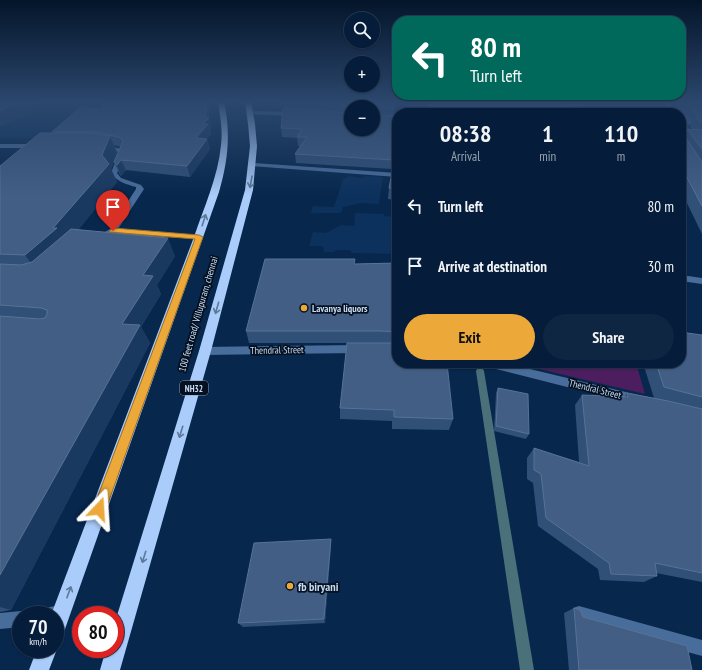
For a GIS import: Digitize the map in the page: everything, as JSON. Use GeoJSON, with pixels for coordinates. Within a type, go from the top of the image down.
{"type":"FeatureCollection","features":[{"type":"Feature","properties":{"kind":"highway"},"geometry":{"type":"LineString","coordinates":[[63,606],[199,237],[220,174],[225,146],[225,133]]}},
{"type":"Feature","properties":{"kind":"highway","name":"100 feet road/ Villupuram, chennai"},"geometry":{"type":"LineString","coordinates":[[110,670],[205,352],[241,223],[254,165],[253,133]]}},
{"type":"Feature","properties":{"kind":"highway"},"geometry":{"type":"LineString","coordinates":[[39,670],[44,658]]}},
{"type":"Feature","properties":{"kind":"street"},"geometry":{"type":"LineString","coordinates":[[0,146],[48,146]]}},
{"type":"Feature","properties":{"kind":"street"},"geometry":{"type":"LineString","coordinates":[[96,146],[103,146],[123,151],[114,173],[119,180],[139,186],[140,189],[113,231]]}},
{"type":"Feature","properties":{"kind":"street"},"geometry":{"type":"LineString","coordinates":[[254,165],[392,175]]}},
{"type":"Feature","properties":{"kind":"street"},"geometry":{"type":"LineString","coordinates":[[98,236],[113,231],[199,237]]}},
{"type":"Feature","properties":{"kind":"street"},"geometry":{"type":"LineString","coordinates":[[686,279],[702,281]]}},
{"type":"Feature","properties":{"kind":"street","name":"Thendral Street"},"geometry":{"type":"LineString","coordinates":[[205,352],[371,349]]}},
{"type":"Feature","properties":{"kind":"street","name":"Thendral Street"},"geometry":{"type":"LineString","coordinates":[[509,368],[648,402]]}},
{"type":"Feature","properties":{"kind":"street"},"geometry":{"type":"LineString","coordinates":[[578,614],[702,648]]}},
{"type":"Feature","properties":{"kind":"street"},"geometry":{"type":"LineString","coordinates":[[0,620],[12,619]]}},
{"type":"Feature","properties":{"kind":"shaded area"},"geometry":{"type":"Polygon","coordinates":[[[0,133],[105,133],[99,138],[0,138],[0,133]]]}},
{"type":"Feature","properties":{"kind":"shaded area"},"geometry":{"type":"Polygon","coordinates":[[[350,176],[361,178],[366,176],[383,177],[379,204],[361,203],[343,207],[341,213],[311,213],[313,206],[334,207],[343,179],[350,176]]]}},
{"type":"Feature","properties":{"kind":"shaded area"},"geometry":{"type":"Polygon","coordinates":[[[355,213],[384,214],[384,216],[392,217],[392,254],[352,253],[350,250],[324,252],[323,246],[309,246],[313,232],[326,233],[341,225],[354,226],[355,213]]]}},
{"type":"Feature","properties":{"kind":"shaded area"},"geometry":{"type":"Polygon","coordinates":[[[535,368],[637,368],[645,394],[535,368]]]}},
{"type":"Feature","properties":{"kind":"building"},"geometry":{"type":"Polygon","coordinates":[[[40,133],[96,133],[110,136],[102,155],[109,164],[53,228],[57,228],[25,255],[0,254],[0,166],[40,133]]]}},
{"type":"Feature","properties":{"kind":"building"},"geometry":{"type":"Polygon","coordinates":[[[104,133],[200,133],[196,138],[207,139],[187,166],[121,160],[117,165],[114,162],[123,141],[121,138],[104,133]]]}},
{"type":"Feature","properties":{"kind":"building"},"geometry":{"type":"Polygon","coordinates":[[[299,133],[344,133],[344,136],[380,136],[380,133],[392,133],[392,160],[295,154],[307,137],[297,137],[299,133]]]}},
{"type":"Feature","properties":{"kind":"building"},"geometry":{"type":"Polygon","coordinates":[[[690,133],[702,133],[702,149],[690,133]]]}},
{"type":"Feature","properties":{"kind":"building"},"geometry":{"type":"Polygon","coordinates":[[[686,138],[702,162],[702,206],[686,176],[686,138]]]}},
{"type":"Feature","properties":{"kind":"building"},"geometry":{"type":"Polygon","coordinates":[[[392,172],[392,188],[389,188],[392,172]]]}},
{"type":"Feature","properties":{"kind":"building"},"geometry":{"type":"Polygon","coordinates":[[[71,229],[168,238],[143,275],[153,276],[122,324],[140,325],[0,575],[0,316],[40,319],[45,318],[47,310],[41,308],[0,305],[0,264],[21,265],[32,262],[71,229]]]}},
{"type":"Feature","properties":{"kind":"building"},"geometry":{"type":"Polygon","coordinates":[[[265,259],[355,259],[354,264],[392,263],[392,332],[246,331],[265,259]]]}},
{"type":"Feature","properties":{"kind":"building"},"geometry":{"type":"Polygon","coordinates":[[[686,330],[687,333],[702,335],[702,397],[664,387],[658,368],[686,368],[686,330]]]}},
{"type":"Feature","properties":{"kind":"building"},"geometry":{"type":"Polygon","coordinates":[[[347,343],[392,343],[392,368],[448,368],[453,419],[394,417],[394,410],[340,408],[347,343]]]}},
{"type":"Feature","properties":{"kind":"building"},"geometry":{"type":"Polygon","coordinates":[[[498,388],[528,394],[529,434],[496,426],[498,388]]]}},
{"type":"Feature","properties":{"kind":"building"},"geometry":{"type":"Polygon","coordinates":[[[627,393],[702,409],[702,573],[655,563],[657,576],[611,574],[609,563],[546,518],[541,474],[534,470],[534,448],[589,466],[582,395],[628,397],[627,393]]]}},
{"type":"Feature","properties":{"kind":"building","name":"fb biryani"},"geometry":{"type":"Polygon","coordinates":[[[331,539],[324,619],[238,623],[254,543],[331,539]]]}},
{"type":"Feature","properties":{"kind":"building"},"geometry":{"type":"Polygon","coordinates":[[[574,608],[580,610],[583,617],[687,646],[692,670],[579,670],[574,608]]]}},
{"type":"Feature","properties":{"kind":"waterway"},"geometry":{"type":"LineString","coordinates":[[480,371],[527,670]]}},
{"type":"Feature","properties":{"kind":"place","name":"Lavanya liquors"},"geometry":{"type":"Point","coordinates":[304,308]}},
{"type":"Feature","properties":{"kind":"place","name":"fb biryani"},"geometry":{"type":"Point","coordinates":[290,586]}},
{"type":"Feature","properties":{"kind":"route"},"geometry":{"type":"LineString","coordinates":[[99,509],[199,237],[113,231]]}}]}
